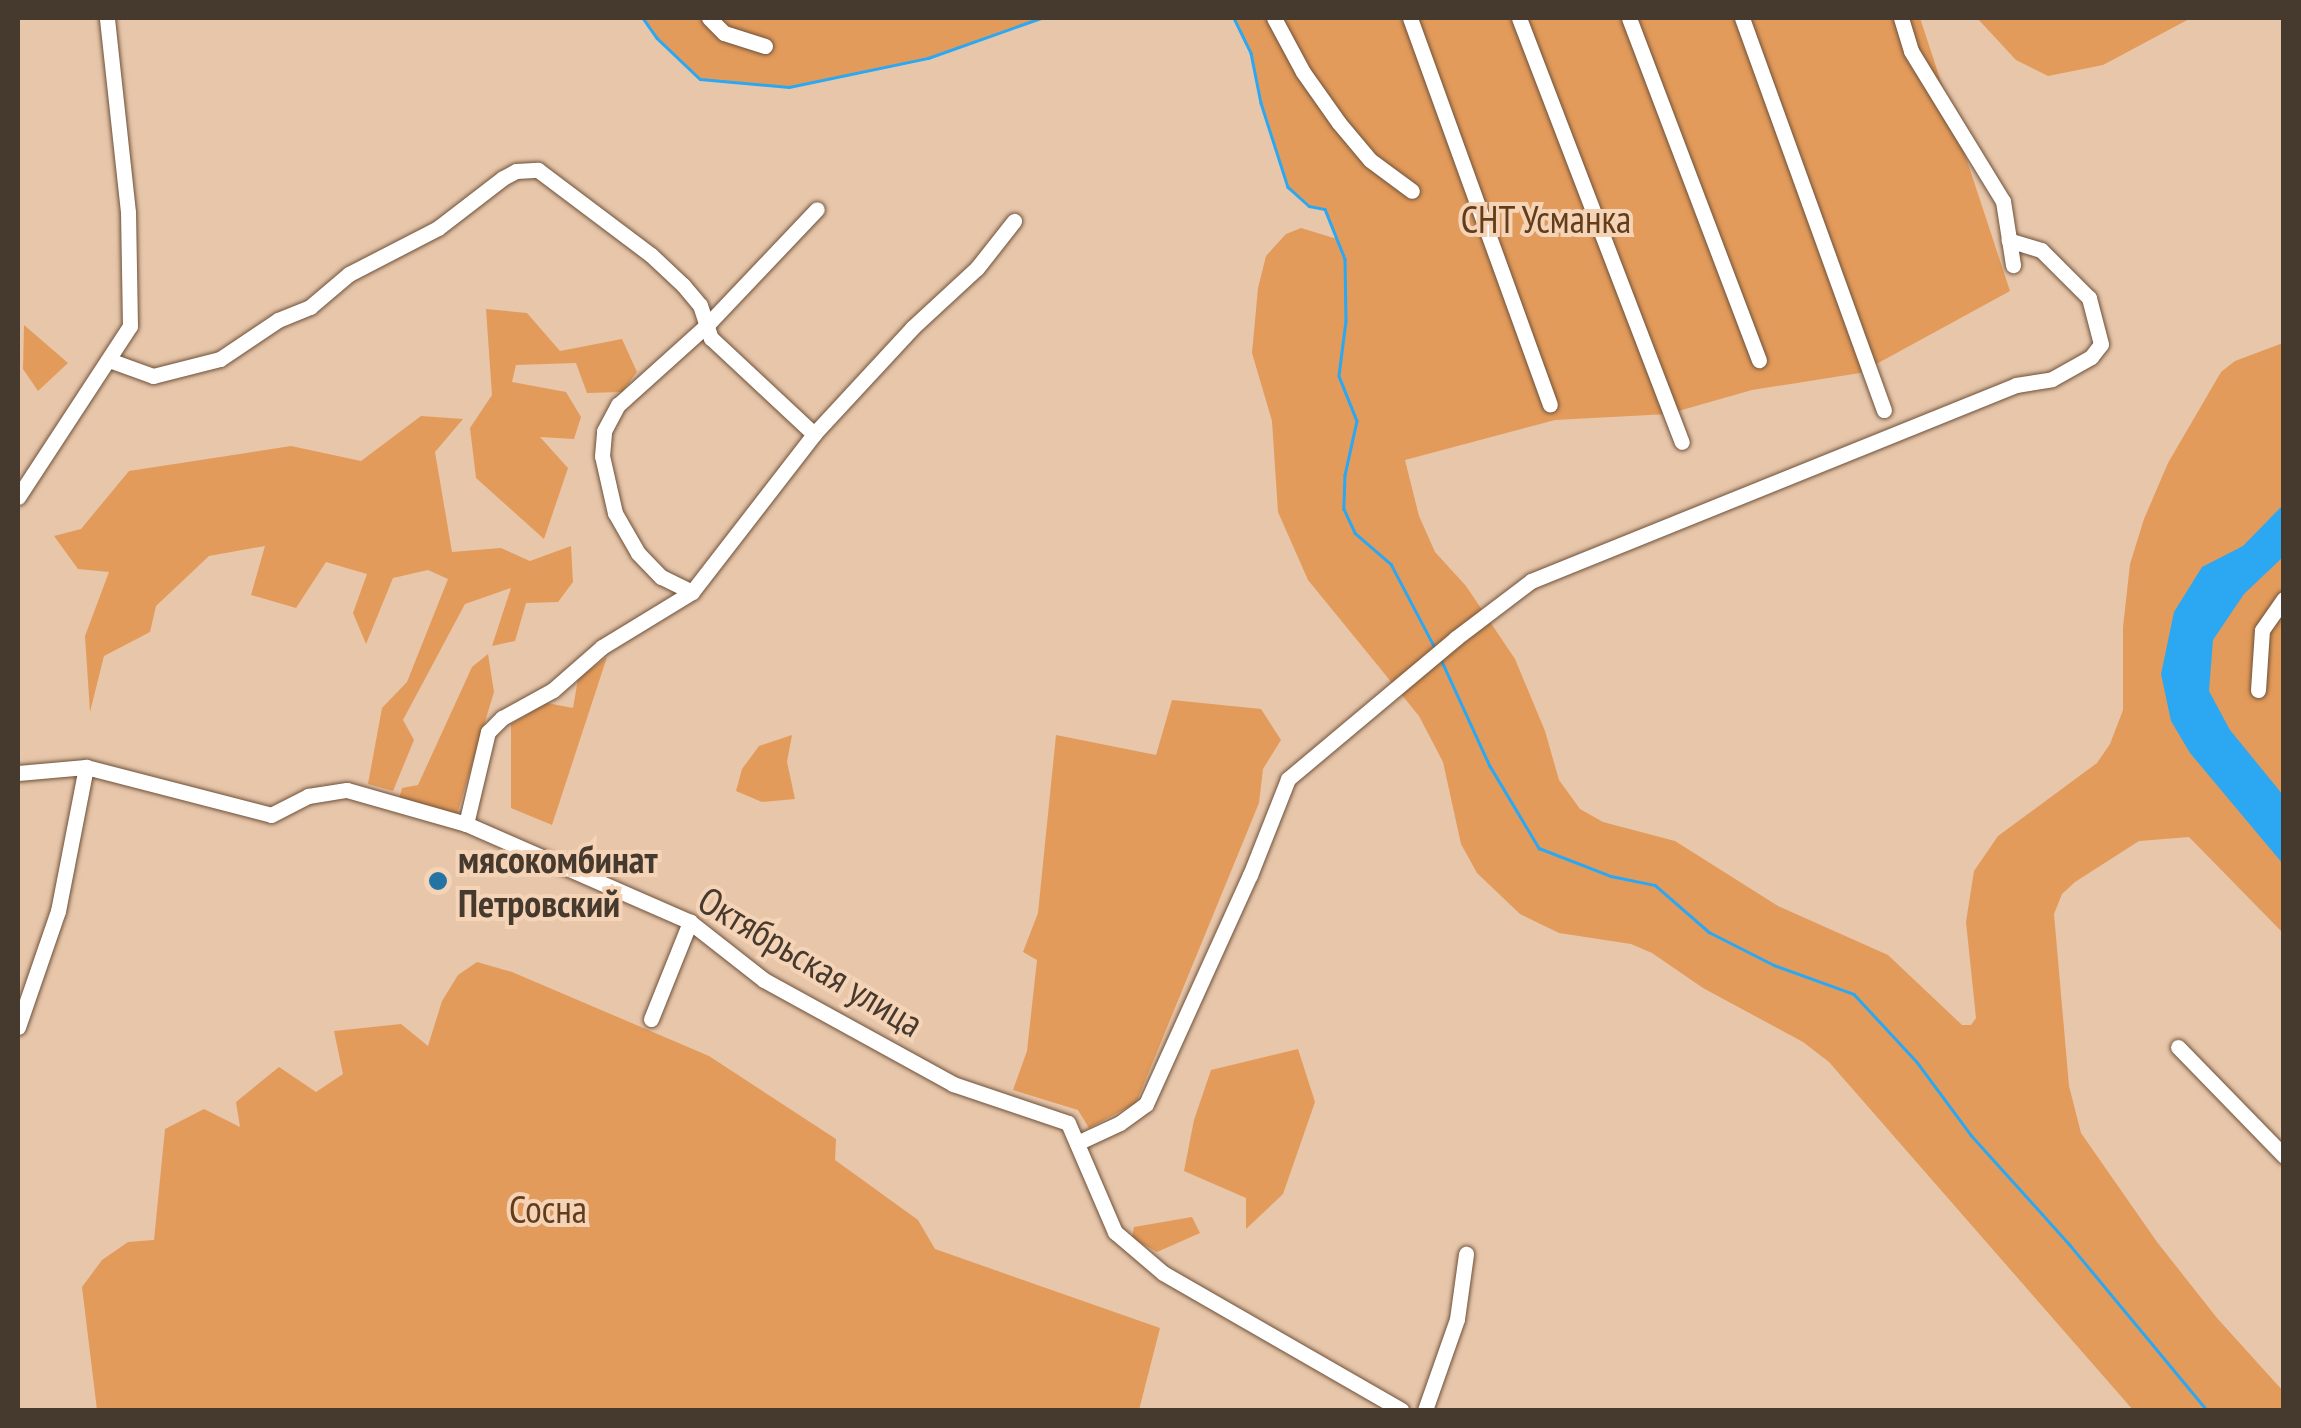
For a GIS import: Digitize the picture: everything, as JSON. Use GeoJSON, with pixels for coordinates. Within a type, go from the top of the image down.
{"type":"FeatureCollection","features":[{"type":"Feature","properties":{"kind":"street"},"geometry":{"type":"LineString","coordinates":[[18,497],[130,326],[128,212],[107,18]]}},
{"type":"Feature","properties":{"kind":"street"},"geometry":{"type":"LineString","coordinates":[[708,18],[724,33],[765,46]]}},
{"type":"Feature","properties":{"kind":"street"},"geometry":{"type":"LineString","coordinates":[[1274,18],[1303,72],[1339,122],[1370,160],[1412,190]]}},
{"type":"Feature","properties":{"kind":"street"},"geometry":{"type":"LineString","coordinates":[[1410,18],[1550,404]]}},
{"type":"Feature","properties":{"kind":"street"},"geometry":{"type":"LineString","coordinates":[[1519,18],[1682,442]]}},
{"type":"Feature","properties":{"kind":"street"},"geometry":{"type":"LineString","coordinates":[[1629,18],[1758,360]]}},
{"type":"Feature","properties":{"kind":"street"},"geometry":{"type":"LineString","coordinates":[[1742,18],[1884,410]]}},
{"type":"Feature","properties":{"kind":"street"},"geometry":{"type":"LineString","coordinates":[[1901,18],[1911,51],[2003,201],[2013,265]]}},
{"type":"Feature","properties":{"kind":"street"},"geometry":{"type":"LineString","coordinates":[[109,360],[153,376],[220,359],[278,320],[310,308],[350,274],[438,228],[516,171],[538,170],[551,176],[651,255],[683,285],[708,324],[712,338],[730,359],[814,434]]}},
{"type":"Feature","properties":{"kind":"street"},"geometry":{"type":"LineString","coordinates":[[692,592],[660,576],[638,554],[615,513],[602,456],[604,432],[618,405],[708,324],[817,209]]}},
{"type":"Feature","properties":{"kind":"street"},"geometry":{"type":"LineString","coordinates":[[466,824],[488,732],[502,718],[553,690],[602,647],[692,592],[814,434],[912,328],[977,268],[1014,221]]}},
{"type":"Feature","properties":{"kind":"street"},"geometry":{"type":"LineString","coordinates":[[1077,1144],[1120,1123],[1146,1104],[1250,876],[1288,779],[1471,627],[1531,581],[2016,385],[2052,378],[2092,357],[2101,344],[2089,298],[2041,250],[2009,240]]}},
{"type":"Feature","properties":{"kind":"street"},"geometry":{"type":"LineString","coordinates":[[2258,690],[2262,630],[2284,598]]}},
{"type":"Feature","properties":{"kind":"street"},"geometry":{"type":"LineString","coordinates":[[18,1027],[58,912],[86,766]]}},
{"type":"Feature","properties":{"kind":"street","name":"Октябрьская улица"},"geometry":{"type":"LineString","coordinates":[[18,774],[86,766],[271,815],[308,796],[348,790],[466,824],[690,922],[764,980],[953,1084],[1068,1124],[1116,1232],[1163,1273],[1402,1410]]}},
{"type":"Feature","properties":{"kind":"street"},"geometry":{"type":"LineString","coordinates":[[651,1019],[690,922]]}},
{"type":"Feature","properties":{"kind":"street"},"geometry":{"type":"LineString","coordinates":[[2178,1047],[2284,1156]]}},
{"type":"Feature","properties":{"kind":"street"},"geometry":{"type":"LineString","coordinates":[[1424,1410],[1458,1319],[1466,1254]]}},
{"type":"Feature","properties":{"kind":"green space"},"geometry":{"type":"Polygon","coordinates":[[[643,18],[1041,18],[928,58],[789,87],[700,79],[657,38],[643,18]]]}},
{"type":"Feature","properties":{"kind":"green space","name":"СНТ Усманка"},"geometry":{"type":"Polygon","coordinates":[[[1234,18],[1920,18],[2010,291],[1860,373],[1752,390],[1668,414],[1555,420],[1405,460],[1419,516],[1435,552],[1466,586],[1515,659],[1545,731],[1559,780],[1580,809],[1603,822],[1675,841],[1778,906],[1888,955],[1962,1025],[1971,1025],[1976,1018],[1966,922],[1974,871],[1998,836],[2097,763],[2110,744],[2123,710],[2123,627],[2130,564],[2168,463],[2221,372],[2235,361],[2283,343],[2283,933],[2189,837],[2139,841],[2075,882],[2062,894],[2054,914],[2069,1086],[2081,1133],[2157,1242],[2217,1318],[2283,1391],[2283,1410],[2133,1410],[1829,1062],[1803,1042],[1703,988],[1652,953],[1631,944],[1559,933],[1520,914],[1477,873],[1461,844],[1443,762],[1419,716],[1308,580],[1278,512],[1272,421],[1252,353],[1258,288],[1266,256],[1286,234],[1301,228],[1337,239],[1325,209],[1309,206],[1288,187],[1261,103],[1251,53],[1234,18]]]}},
{"type":"Feature","properties":{"kind":"green space"},"geometry":{"type":"Polygon","coordinates":[[[1977,18],[2191,18],[2103,65],[2048,76],[2016,60],[1977,18]]]}},
{"type":"Feature","properties":{"kind":"green space"},"geometry":{"type":"Polygon","coordinates":[[[486,309],[527,313],[560,351],[622,339],[637,372],[622,392],[587,393],[576,363],[516,365],[512,382],[566,392],[581,417],[574,439],[540,437],[568,468],[544,539],[476,478],[470,428],[492,395],[486,309]]]}},
{"type":"Feature","properties":{"kind":"green space"},"geometry":{"type":"Polygon","coordinates":[[[24,325],[68,363],[38,391],[23,369],[24,325]]]}},
{"type":"Feature","properties":{"kind":"green space"},"geometry":{"type":"Polygon","coordinates":[[[421,416],[463,419],[435,452],[452,552],[501,548],[530,561],[571,546],[573,582],[558,602],[526,603],[515,641],[492,646],[511,588],[465,604],[403,720],[414,740],[393,791],[368,784],[382,708],[407,682],[448,579],[428,570],[393,578],[366,644],[353,613],[367,574],[326,562],[296,608],[251,595],[265,546],[209,556],[156,606],[150,632],[104,656],[90,712],[85,636],[109,572],[78,569],[54,536],[81,529],[129,471],[291,446],[361,461],[421,416]]]}},
{"type":"Feature","properties":{"kind":"green space"},"geometry":{"type":"Polygon","coordinates":[[[488,654],[494,692],[457,814],[399,799],[402,788],[418,785],[472,667],[488,654]]]}},
{"type":"Feature","properties":{"kind":"green space"},"geometry":{"type":"Polygon","coordinates":[[[607,657],[552,825],[511,808],[511,724],[547,703],[573,708],[578,679],[607,657]]]}},
{"type":"Feature","properties":{"kind":"green space"},"geometry":{"type":"Polygon","coordinates":[[[1172,700],[1261,709],[1281,740],[1263,769],[1259,803],[1136,1103],[1089,1128],[1078,1110],[1013,1090],[1027,1051],[1037,960],[1023,952],[1038,913],[1056,735],[1156,755],[1172,700]]]}},
{"type":"Feature","properties":{"kind":"green space"},"geometry":{"type":"Polygon","coordinates":[[[792,735],[787,762],[795,799],[762,802],[736,791],[742,769],[759,746],[792,735]]]}},
{"type":"Feature","properties":{"kind":"green space","name":"Сосна"},"geometry":{"type":"Polygon","coordinates":[[[477,962],[512,972],[709,1056],[836,1139],[835,1160],[918,1220],[935,1249],[1160,1328],[1139,1410],[97,1410],[82,1287],[102,1260],[128,1242],[154,1240],[165,1129],[204,1109],[240,1127],[236,1102],[279,1067],[316,1092],[343,1074],[334,1031],[401,1024],[428,1046],[442,1001],[458,975],[477,962]]]}},
{"type":"Feature","properties":{"kind":"green space"},"geometry":{"type":"Polygon","coordinates":[[[1298,1049],[1315,1102],[1283,1194],[1246,1229],[1246,1198],[1184,1171],[1194,1120],[1211,1070],[1298,1049]]]}},
{"type":"Feature","properties":{"kind":"green space"},"geometry":{"type":"Polygon","coordinates":[[[1192,1217],[1200,1233],[1157,1252],[1132,1238],[1134,1227],[1192,1217]]]}},
{"type":"Feature","properties":{"kind":"water"},"geometry":{"type":"Polygon","coordinates":[[[2283,505],[2283,557],[2244,594],[2213,640],[2209,691],[2230,730],[2283,795],[2283,864],[2190,753],[2171,721],[2161,674],[2174,612],[2202,567],[2243,546],[2283,505]]]}},
{"type":"Feature","properties":{"kind":"waterway"},"geometry":{"type":"LineString","coordinates":[[643,18],[657,38],[700,79],[789,87],[928,58],[1041,18]]}},
{"type":"Feature","properties":{"kind":"waterway"},"geometry":{"type":"LineString","coordinates":[[1234,18],[1251,53],[1261,103],[1288,187],[1309,206],[1325,209],[1345,259],[1346,321],[1339,376],[1357,421],[1345,475],[1344,509],[1355,533],[1391,564],[1434,646]]}},
{"type":"Feature","properties":{"kind":"waterway"},"geometry":{"type":"LineString","coordinates":[[1440,657],[1490,766],[1539,848],[1611,876],[1655,885],[1709,932],[1774,965],[1854,994],[1917,1062],[1971,1135],[2070,1245],[2207,1410]]}},
{"type":"Feature","properties":{"kind":"place","name":"мясокомбинат Петровский"},"geometry":{"type":"Point","coordinates":[438,881]}}]}
